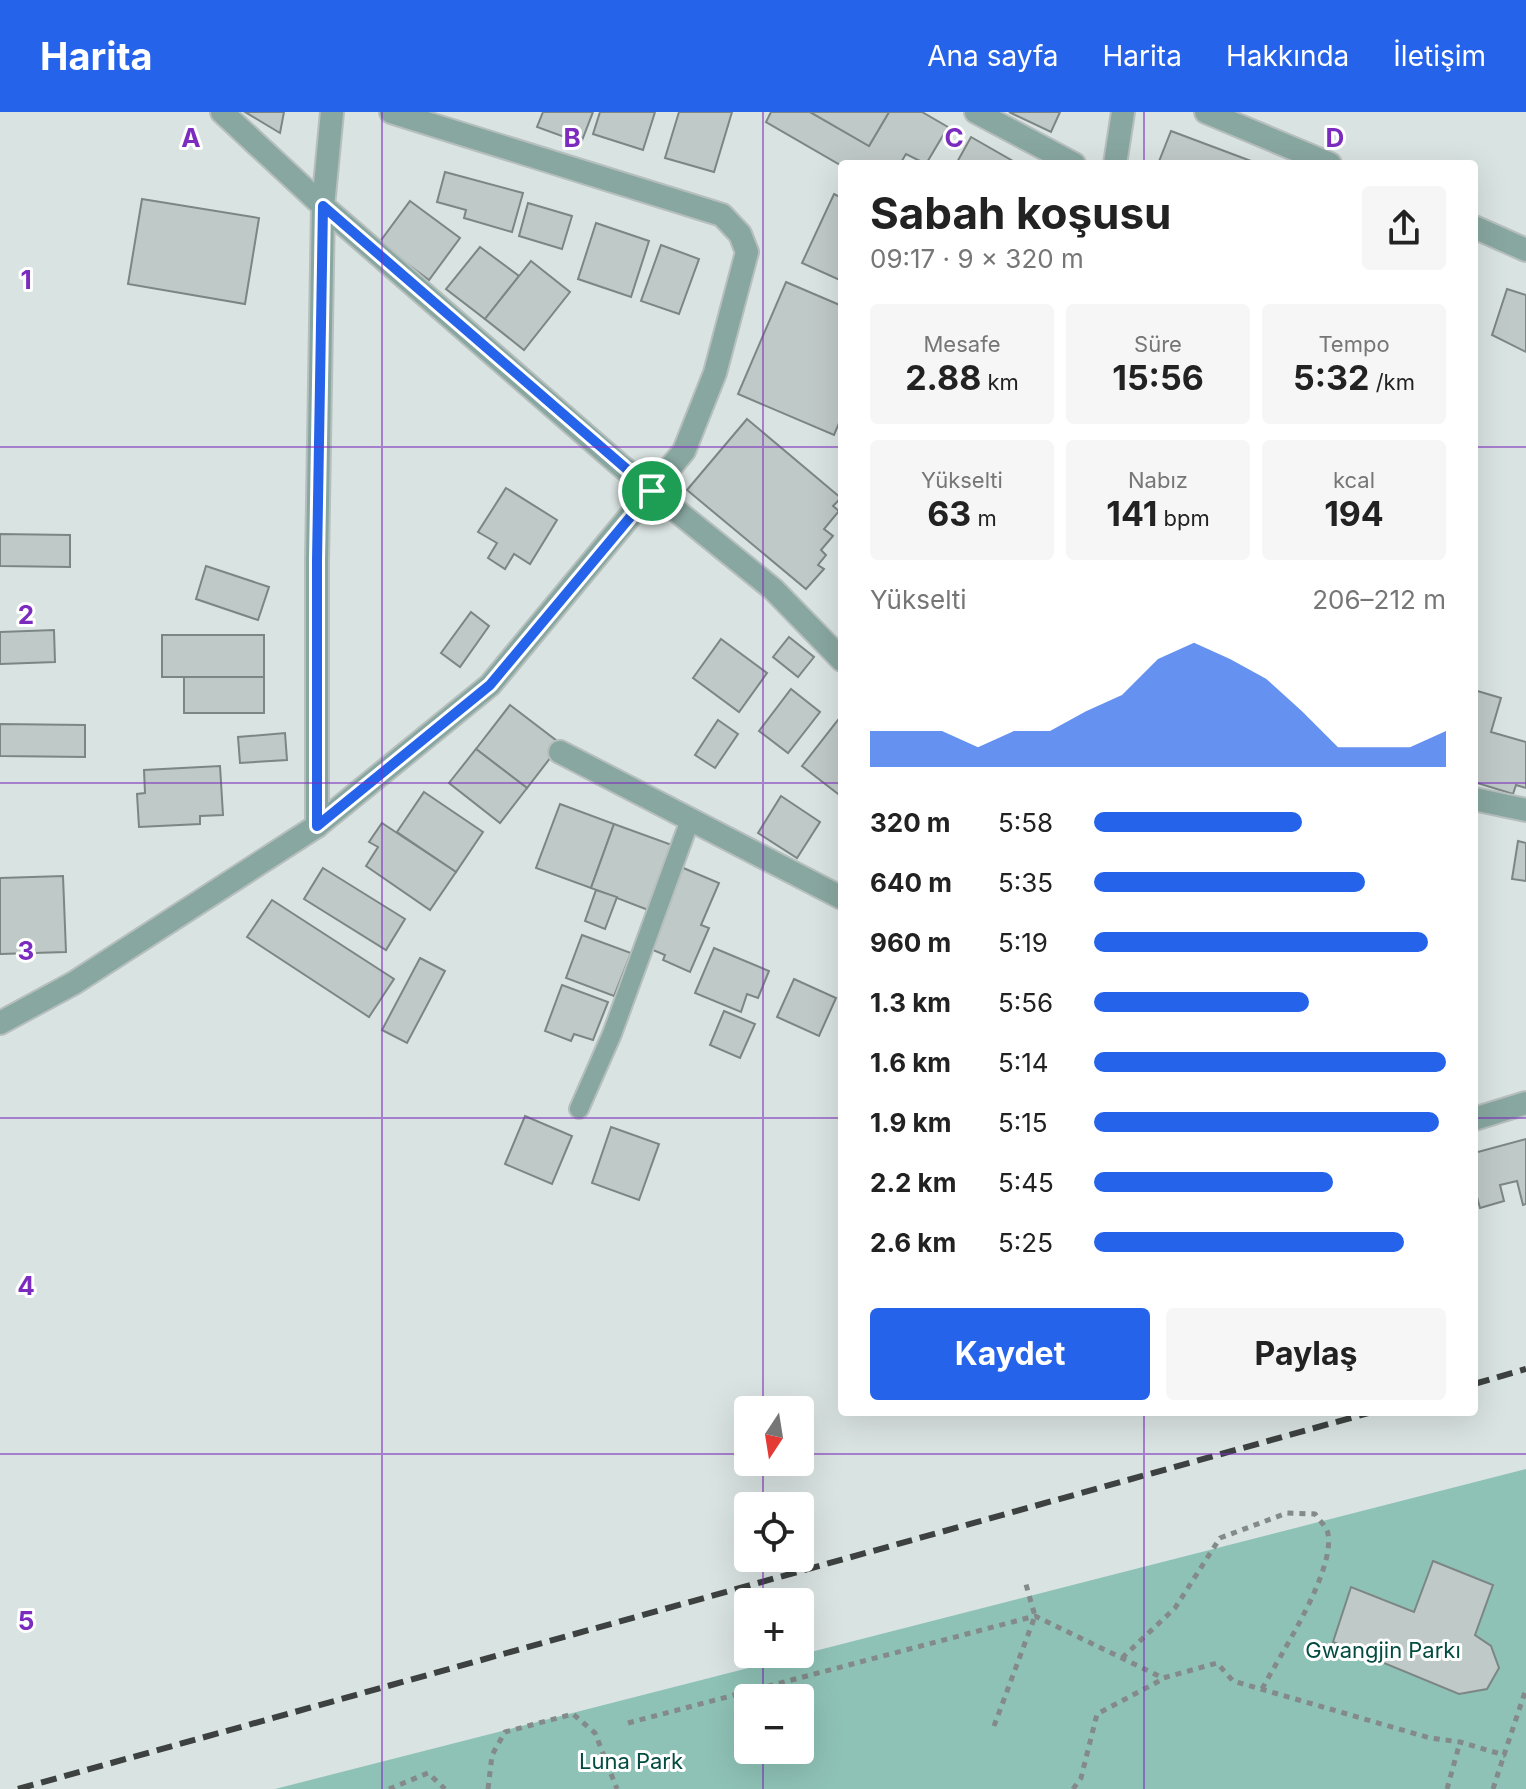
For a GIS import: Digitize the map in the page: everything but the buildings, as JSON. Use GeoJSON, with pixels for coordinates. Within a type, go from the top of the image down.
{"type":"FeatureCollection","features":[{"type":"Feature","properties":{"kind":"street"},"geometry":{"type":"LineString","coordinates":[[222,112],[323,206],[652,491],[773,589],[838,656]]}},
{"type":"Feature","properties":{"kind":"street"},"geometry":{"type":"LineString","coordinates":[[317,826],[317,561],[323,206],[332,112]]}},
{"type":"Feature","properties":{"kind":"street"},"geometry":{"type":"LineString","coordinates":[[0,1023],[74,983],[317,826],[490,685],[684,451],[715,373],[747,252],[740,234],[722,215],[391,112]]}},
{"type":"Feature","properties":{"kind":"street"},"geometry":{"type":"LineString","coordinates":[[976,112],[1066,160]]}},
{"type":"Feature","properties":{"kind":"street"},"geometry":{"type":"LineString","coordinates":[[1116,160],[1123,112]]}},
{"type":"Feature","properties":{"kind":"street"},"geometry":{"type":"LineString","coordinates":[[1206,112],[1320,160]]}},
{"type":"Feature","properties":{"kind":"street"},"geometry":{"type":"LineString","coordinates":[[1478,229],[1526,250]]}},
{"type":"Feature","properties":{"kind":"street"},"geometry":{"type":"LineString","coordinates":[[560,752],[838,896]]}},
{"type":"Feature","properties":{"kind":"street"},"geometry":{"type":"LineString","coordinates":[[1478,800],[1526,810]]}},
{"type":"Feature","properties":{"kind":"street"},"geometry":{"type":"LineString","coordinates":[[1478,1118],[1526,1103]]}},
{"type":"Feature","properties":{"kind":"lane"},"geometry":{"type":"LineString","coordinates":[[579,1109],[612,1034],[690,820]]}},
{"type":"Feature","properties":{"kind":"path"},"geometry":{"type":"LineString","coordinates":[[1122,1658],[1175,1608],[1220,1538],[1287,1513],[1315,1514],[1328,1531],[1329,1545],[1322,1575],[1262,1689]]}},
{"type":"Feature","properties":{"kind":"path"},"geometry":{"type":"LineString","coordinates":[[994,1726],[1035,1616],[1025,1581]]}},
{"type":"Feature","properties":{"kind":"path"},"geometry":{"type":"LineString","coordinates":[[628,1723],[1035,1616],[1163,1678]]}},
{"type":"Feature","properties":{"kind":"path"},"geometry":{"type":"LineString","coordinates":[[1073,1789],[1081,1778],[1097,1714],[1163,1678],[1217,1663],[1233,1681],[1430,1738],[1460,1742],[1504,1755]]}},
{"type":"Feature","properties":{"kind":"path"},"geometry":{"type":"LineString","coordinates":[[1493,1789],[1526,1689]]}},
{"type":"Feature","properties":{"kind":"path"},"geometry":{"type":"LineString","coordinates":[[488,1789],[492,1755],[505,1732],[573,1714],[595,1733],[617,1789]]}},
{"type":"Feature","properties":{"kind":"path"},"geometry":{"type":"LineString","coordinates":[[1447,1789],[1460,1742]]}},
{"type":"Feature","properties":{"kind":"path"},"geometry":{"type":"LineString","coordinates":[[389,1789],[428,1773],[445,1789]]}},
{"type":"Feature","properties":{"kind":"green space","name":"Gwangjin Parkı"},"geometry":{"type":"Polygon","coordinates":[[[1526,1469],[1526,1789],[275,1789],[748,1668],[814,1668],[814,1651],[1526,1469]]]}},
{"type":"Feature","properties":{"kind":"railway"},"geometry":{"type":"LineString","coordinates":[[1478,1383],[1526,1369]]}},
{"type":"Feature","properties":{"kind":"railway"},"geometry":{"type":"LineString","coordinates":[[18,1789],[1358,1416]]}},
{"type":"Feature","properties":{"kind":"route"},"geometry":{"type":"LineString","coordinates":[[323,206],[652,491],[490,685],[317,826],[317,561],[323,206]]}},
{"type":"Feature","properties":{"kind":"park label","name":"Luna Park"},"geometry":{"type":"Point","coordinates":[631,1761]}}]}
